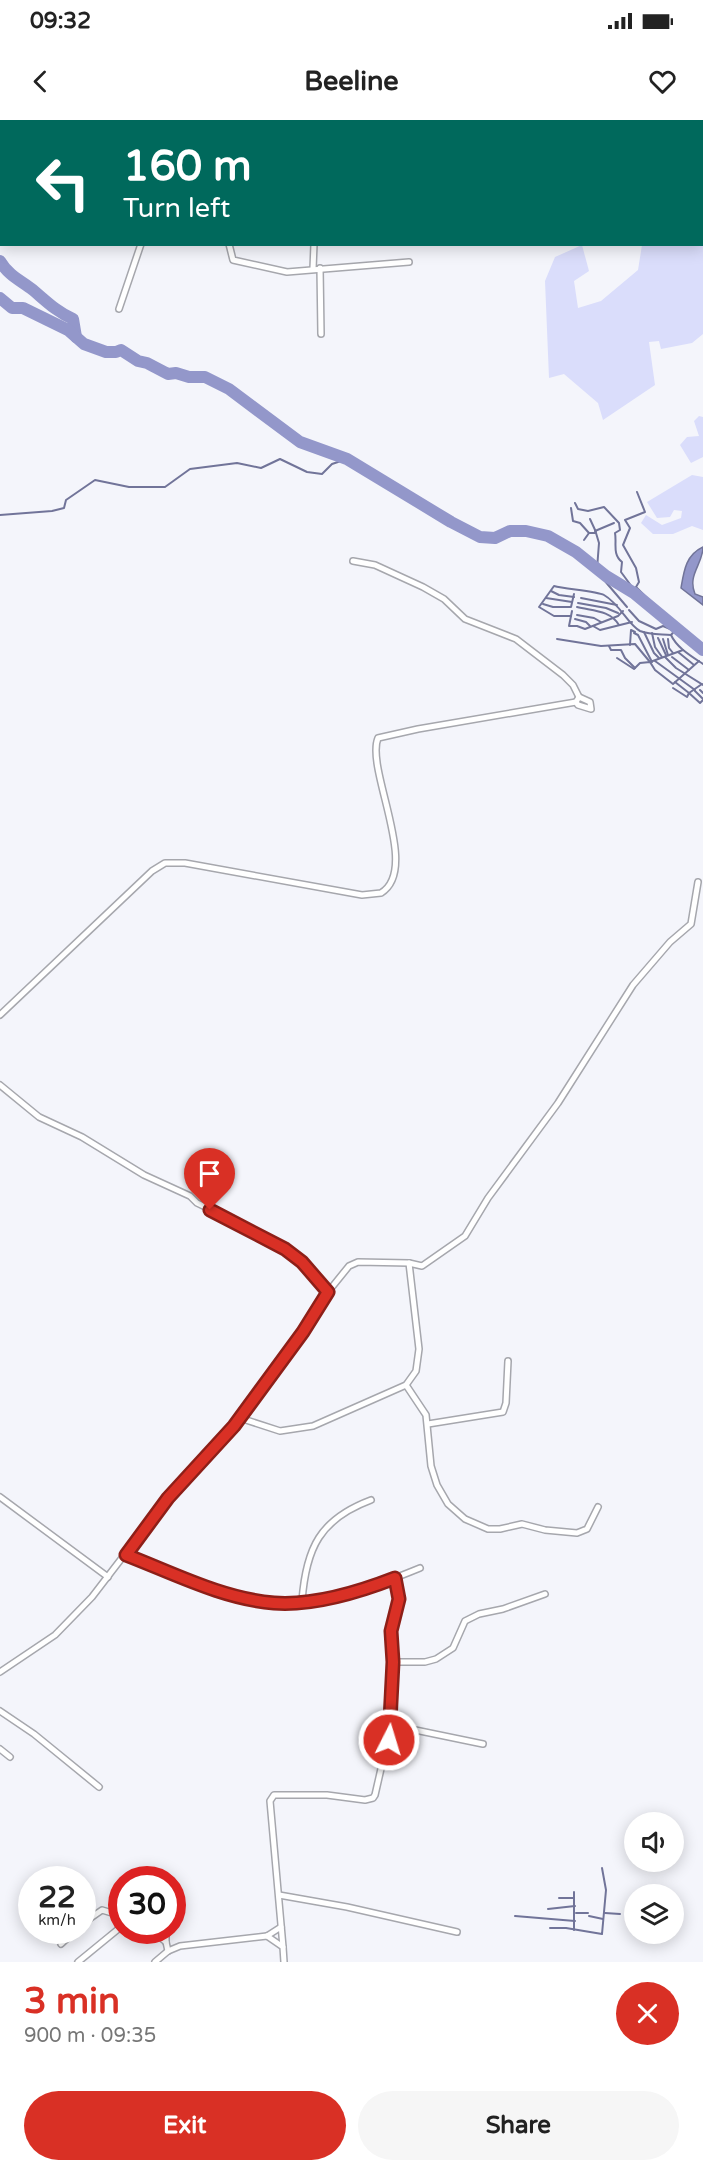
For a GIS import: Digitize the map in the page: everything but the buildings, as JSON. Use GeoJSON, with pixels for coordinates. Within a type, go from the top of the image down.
{"type":"FeatureCollection","features":[{"type":"Feature","properties":{"kind":"street"},"geometry":{"type":"LineString","coordinates":[[119,309],[140,246]]}},
{"type":"Feature","properties":{"kind":"street"},"geometry":{"type":"LineString","coordinates":[[229,246],[232,258],[236,261],[287,272],[409,262]]}},
{"type":"Feature","properties":{"kind":"street"},"geometry":{"type":"LineString","coordinates":[[313,269],[314,246]]}},
{"type":"Feature","properties":{"kind":"street"},"geometry":{"type":"LineString","coordinates":[[320,268],[321,334]]}},
{"type":"Feature","properties":{"kind":"street"},"geometry":{"type":"LineString","coordinates":[[0,1015],[135,885],[165,863],[185,863],[352,894],[381,893],[392,882],[395,864],[389,811],[375,760],[375,746],[378,738],[577,699],[573,685],[563,675],[516,639],[465,619],[444,599],[423,587],[375,566],[353,561]]}},
{"type":"Feature","properties":{"kind":"street"},"geometry":{"type":"LineString","coordinates":[[0,1672],[55,1635],[72,1620],[126,1555],[168,1498],[240,1418],[303,1332],[328,1292],[349,1266],[358,1262],[409,1263],[422,1266],[465,1236],[488,1198],[558,1104],[633,985],[670,942],[691,924],[698,882]]}},
{"type":"Feature","properties":{"kind":"street"},"geometry":{"type":"LineString","coordinates":[[0,1085],[39,1117],[82,1137],[144,1175],[190,1196],[197,1203],[222,1215],[232,1223],[285,1249],[302,1262],[328,1292]]}},
{"type":"Feature","properties":{"kind":"street"},"geometry":{"type":"LineString","coordinates":[[240,1418],[280,1431],[313,1426],[406,1385],[413,1378],[418,1357],[409,1263]]}},
{"type":"Feature","properties":{"kind":"street"},"geometry":{"type":"LineString","coordinates":[[428,1424],[503,1412],[506,1403],[508,1361]]}},
{"type":"Feature","properties":{"kind":"street"},"geometry":{"type":"LineString","coordinates":[[406,1385],[422,1406],[428,1424],[431,1466],[437,1485],[448,1504],[465,1519],[488,1528],[500,1529],[522,1524],[545,1530],[577,1533],[587,1529],[598,1507]]}},
{"type":"Feature","properties":{"kind":"street"},"geometry":{"type":"LineString","coordinates":[[0,1497],[108,1577]]}},
{"type":"Feature","properties":{"kind":"street"},"geometry":{"type":"LineString","coordinates":[[302,1601],[309,1558],[318,1539],[342,1512],[371,1500]]}},
{"type":"Feature","properties":{"kind":"street"},"geometry":{"type":"LineString","coordinates":[[126,1555],[236,1596],[275,1603],[302,1601],[344,1593],[420,1568]]}},
{"type":"Feature","properties":{"kind":"street"},"geometry":{"type":"LineString","coordinates":[[284,1962],[270,1822],[272,1797],[290,1794],[365,1800],[373,1798],[385,1757],[391,1725],[393,1662],[391,1631],[399,1599],[395,1578]]}},
{"type":"Feature","properties":{"kind":"street"},"geometry":{"type":"LineString","coordinates":[[393,1662],[425,1662],[436,1659],[453,1647],[465,1621],[479,1614],[503,1609],[545,1594]]}},
{"type":"Feature","properties":{"kind":"street"},"geometry":{"type":"LineString","coordinates":[[0,1711],[34,1734],[99,1787]]}},
{"type":"Feature","properties":{"kind":"street"},"geometry":{"type":"LineString","coordinates":[[391,1725],[483,1744]]}},
{"type":"Feature","properties":{"kind":"street"},"geometry":{"type":"LineString","coordinates":[[0,1749],[10,1756]]}},
{"type":"Feature","properties":{"kind":"street"},"geometry":{"type":"LineString","coordinates":[[279,1895],[347,1907],[457,1932]]}},
{"type":"Feature","properties":{"kind":"street"},"geometry":{"type":"LineString","coordinates":[[154,1962],[168,1951],[194,1943],[267,1935],[281,1927]]}},
{"type":"Feature","properties":{"kind":"street"},"geometry":{"type":"LineString","coordinates":[[267,1935],[283,1947]]}},
{"type":"Feature","properties":{"kind":"street"},"geometry":{"type":"LineString","coordinates":[[78,1962],[108,1937]]}},
{"type":"Feature","properties":{"kind":"street"},"geometry":{"type":"LineString","coordinates":[[166,1944],[168,1951]]}},
{"type":"Feature","properties":{"kind":"shaded area"},"geometry":{"type":"Polygon","coordinates":[[[582,246],[589,271],[574,281],[578,308],[601,301],[638,270],[642,246],[703,246],[703,334],[692,343],[661,349],[659,341],[649,342],[655,385],[603,420],[598,403],[564,374],[549,378],[545,281],[555,257],[582,246]]]}},
{"type":"Feature","properties":{"kind":"shaded area"},"geometry":{"type":"Polygon","coordinates":[[[699,416],[703,417],[703,457],[691,463],[680,445],[687,437],[699,436],[694,421],[699,416]]]}},
{"type":"Feature","properties":{"kind":"shaded area"},"geometry":{"type":"Polygon","coordinates":[[[692,475],[703,477],[703,530],[692,526],[673,534],[653,534],[641,523],[646,515],[662,525],[681,518],[682,511],[674,510],[670,517],[657,518],[647,502],[692,475]]]}},
{"type":"Feature","properties":{"kind":"water"},"geometry":{"type":"Polygon","coordinates":[[[703,547],[694,575],[693,587],[695,594],[703,597],[703,605],[681,588],[689,559],[703,547]]]}},
{"type":"Feature","properties":{"kind":"waterway"},"geometry":{"type":"LineString","coordinates":[[0,261],[15,277],[57,310],[73,319],[76,337]]}},
{"type":"Feature","properties":{"kind":"waterway"},"geometry":{"type":"LineString","coordinates":[[0,298],[12,308],[23,308],[68,330],[84,344],[106,352],[121,350],[138,361],[168,374],[205,377],[229,389],[300,442],[347,459],[480,537],[495,538],[510,531],[526,531],[548,536],[576,552],[606,576],[634,593],[703,650]]}},
{"type":"Feature","properties":{"kind":"waterway"},"geometry":{"type":"LineString","coordinates":[[0,515],[64,508],[66,500],[95,480],[129,487],[165,487],[190,469],[237,463],[261,468],[280,459],[307,472],[322,474],[332,464],[347,459]]}},
{"type":"Feature","properties":{"kind":"waterway"},"geometry":{"type":"LineString","coordinates":[[637,492],[645,512],[625,520],[630,528],[623,545],[636,568],[639,582],[636,587],[652,603]]}},
{"type":"Feature","properties":{"kind":"waterway"},"geometry":{"type":"LineString","coordinates":[[575,503],[578,509],[588,511],[604,507],[619,523],[620,530],[615,533],[616,552],[622,562],[621,572],[635,591],[634,593]]}},
{"type":"Feature","properties":{"kind":"waterway"},"geometry":{"type":"LineString","coordinates":[[571,508],[573,521],[580,523],[589,533]]}},
{"type":"Feature","properties":{"kind":"waterway"},"geometry":{"type":"LineString","coordinates":[[590,519],[596,532]]}},
{"type":"Feature","properties":{"kind":"waterway"},"geometry":{"type":"LineString","coordinates":[[595,531],[614,523]]}},
{"type":"Feature","properties":{"kind":"waterway"},"geometry":{"type":"LineString","coordinates":[[584,540],[589,533],[596,533],[599,543],[597,569]]}},
{"type":"Feature","properties":{"kind":"waterway"},"geometry":{"type":"LineString","coordinates":[[606,576],[604,580],[627,607]]}},
{"type":"Feature","properties":{"kind":"waterway"},"geometry":{"type":"LineString","coordinates":[[571,616],[554,616],[539,607],[554,586],[604,595],[640,631],[671,635],[678,627]]}},
{"type":"Feature","properties":{"kind":"waterway"},"geometry":{"type":"LineString","coordinates":[[551,591],[559,595],[574,597]]}},
{"type":"Feature","properties":{"kind":"waterway"},"geometry":{"type":"LineString","coordinates":[[543,604],[553,607],[571,607],[574,594]]}},
{"type":"Feature","properties":{"kind":"waterway"},"geometry":{"type":"LineString","coordinates":[[546,598],[572,602]]}},
{"type":"Feature","properties":{"kind":"waterway"},"geometry":{"type":"LineString","coordinates":[[581,598],[617,605]]}},
{"type":"Feature","properties":{"kind":"waterway"},"geometry":{"type":"LineString","coordinates":[[578,603],[606,608],[618,613]]}},
{"type":"Feature","properties":{"kind":"waterway"},"geometry":{"type":"LineString","coordinates":[[577,607],[611,616],[619,625]]}},
{"type":"Feature","properties":{"kind":"waterway"},"geometry":{"type":"LineString","coordinates":[[629,610],[639,621],[656,629],[663,626],[675,631]]}},
{"type":"Feature","properties":{"kind":"waterway"},"geometry":{"type":"LineString","coordinates":[[572,611],[569,626],[585,629],[618,616],[623,611]]}},
{"type":"Feature","properties":{"kind":"waterway"},"geometry":{"type":"LineString","coordinates":[[577,615],[594,618],[601,622]]}},
{"type":"Feature","properties":{"kind":"waterway"},"geometry":{"type":"LineString","coordinates":[[575,619],[586,622],[590,626]]}},
{"type":"Feature","properties":{"kind":"waterway"},"geometry":{"type":"LineString","coordinates":[[593,626],[600,630],[632,622]]}},
{"type":"Feature","properties":{"kind":"waterway"},"geometry":{"type":"LineString","coordinates":[[630,645],[631,630],[635,632]]}},
{"type":"Feature","properties":{"kind":"waterway"},"geometry":{"type":"LineString","coordinates":[[644,632],[654,653],[659,658]]}},
{"type":"Feature","properties":{"kind":"waterway"},"geometry":{"type":"LineString","coordinates":[[634,633],[638,635],[652,662]]}},
{"type":"Feature","properties":{"kind":"waterway"},"geometry":{"type":"LineString","coordinates":[[652,633],[655,647],[662,657]]}},
{"type":"Feature","properties":{"kind":"waterway"},"geometry":{"type":"LineString","coordinates":[[671,635],[681,648],[703,664]]}},
{"type":"Feature","properties":{"kind":"waterway"},"geometry":{"type":"LineString","coordinates":[[658,638],[666,655]]}},
{"type":"Feature","properties":{"kind":"waterway"},"geometry":{"type":"LineString","coordinates":[[557,639],[601,646],[635,644],[650,662],[683,650]]}},
{"type":"Feature","properties":{"kind":"waterway"},"geometry":{"type":"LineString","coordinates":[[663,639],[668,655]]}},
{"type":"Feature","properties":{"kind":"waterway"},"geometry":{"type":"LineString","coordinates":[[668,639],[669,648],[673,653]]}},
{"type":"Feature","properties":{"kind":"waterway"},"geometry":{"type":"LineString","coordinates":[[609,646],[611,650],[621,650],[635,668]]}},
{"type":"Feature","properties":{"kind":"waterway"},"geometry":{"type":"LineString","coordinates":[[678,652],[694,665]]}},
{"type":"Feature","properties":{"kind":"waterway"},"geometry":{"type":"LineString","coordinates":[[665,657],[676,668],[703,685]]}},
{"type":"Feature","properties":{"kind":"waterway"},"geometry":{"type":"LineString","coordinates":[[672,657],[689,670]]}},
{"type":"Feature","properties":{"kind":"waterway"},"geometry":{"type":"LineString","coordinates":[[617,658],[634,669],[640,663],[650,662],[655,670],[673,684],[699,661]]}},
{"type":"Feature","properties":{"kind":"waterway"},"geometry":{"type":"LineString","coordinates":[[655,661],[695,690]]}},
{"type":"Feature","properties":{"kind":"waterway"},"geometry":{"type":"LineString","coordinates":[[675,682],[689,693]]}},
{"type":"Feature","properties":{"kind":"waterway"},"geometry":{"type":"LineString","coordinates":[[702,684],[689,693],[700,703],[703,700]]}},
{"type":"Feature","properties":{"kind":"waterway"},"geometry":{"type":"LineString","coordinates":[[673,688],[687,697],[689,693]]}},
{"type":"Feature","properties":{"kind":"waterway"},"geometry":{"type":"LineString","coordinates":[[700,690],[703,693]]}},
{"type":"Feature","properties":{"kind":"waterway"},"geometry":{"type":"LineString","coordinates":[[695,691],[703,699]]}},
{"type":"Feature","properties":{"kind":"waterway"},"geometry":{"type":"LineString","coordinates":[[550,1928],[566,1928],[602,1934],[606,1890],[602,1868]]}},
{"type":"Feature","properties":{"kind":"waterway"},"geometry":{"type":"LineString","coordinates":[[574,1892],[574,1930]]}},
{"type":"Feature","properties":{"kind":"waterway"},"geometry":{"type":"LineString","coordinates":[[559,1898],[574,1898]]}},
{"type":"Feature","properties":{"kind":"waterway"},"geometry":{"type":"LineString","coordinates":[[548,1909],[575,1906]]}},
{"type":"Feature","properties":{"kind":"waterway"},"geometry":{"type":"LineString","coordinates":[[576,1913],[588,1913]]}},
{"type":"Feature","properties":{"kind":"waterway"},"geometry":{"type":"LineString","coordinates":[[605,1913],[620,1914]]}},
{"type":"Feature","properties":{"kind":"waterway"},"geometry":{"type":"LineString","coordinates":[[515,1916],[575,1921]]}},
{"type":"Feature","properties":{"kind":"waterway"},"geometry":{"type":"LineString","coordinates":[[589,1916],[603,1919]]}},
{"type":"Feature","properties":{"kind":"route"},"geometry":{"type":"LineString","coordinates":[[210,1210],[285,1249],[315,1274],[328,1292],[291,1350],[276,1367],[234,1426],[168,1498],[126,1555],[236,1596],[275,1603],[326,1598],[395,1578],[399,1599],[391,1631],[393,1662],[389,1740]]}}]}
